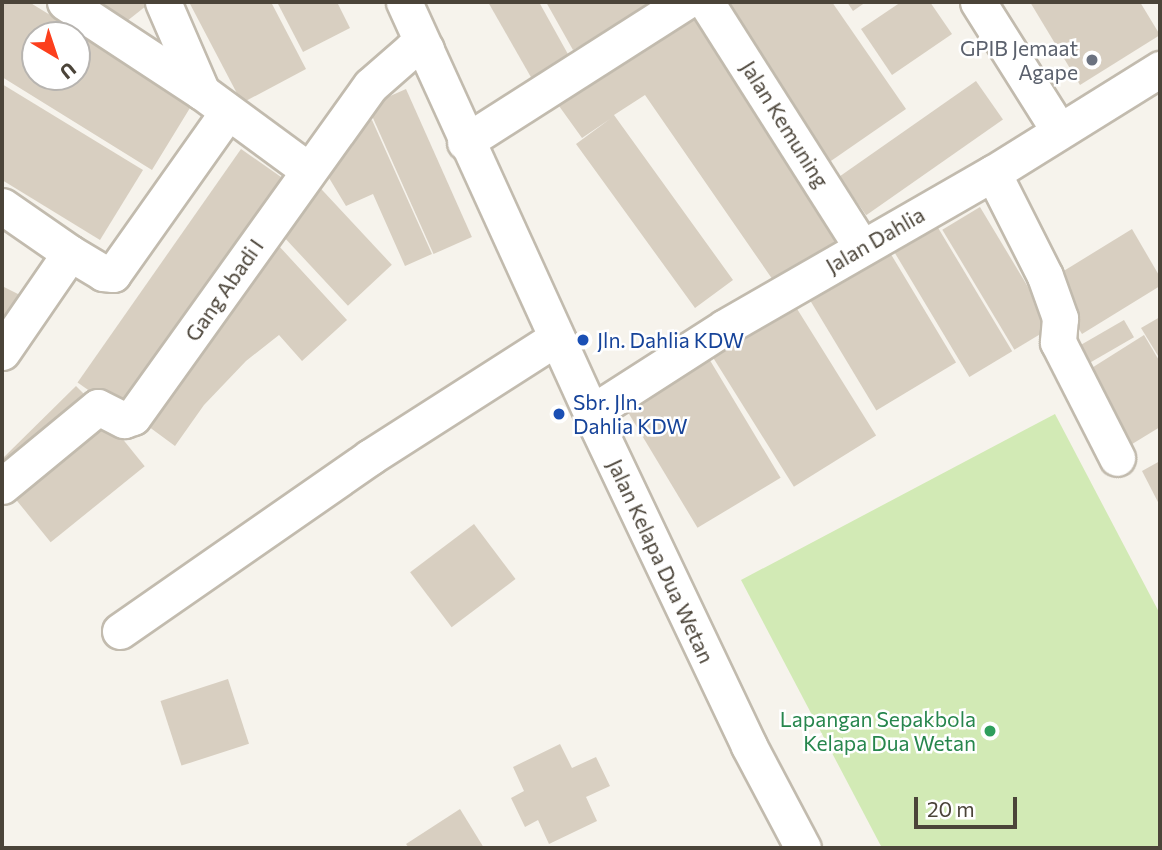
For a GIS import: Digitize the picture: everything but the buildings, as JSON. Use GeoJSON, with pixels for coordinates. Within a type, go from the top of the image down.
{"type":"FeatureCollection","features":[{"type":"Feature","properties":{"kind":"street"},"geometry":{"type":"LineString","coordinates":[[65,2],[214,102],[307,169]]}},
{"type":"Feature","properties":{"kind":"street"},"geometry":{"type":"LineString","coordinates":[[163,2],[214,102]]}},
{"type":"Feature","properties":{"kind":"street","name":"Jalan Kelapa Dua Wetan"},"geometry":{"type":"LineString","coordinates":[[404,2],[465,142],[591,413],[749,746],[803,848]]}},
{"type":"Feature","properties":{"kind":"street"},"geometry":{"type":"LineString","coordinates":[[465,142],[685,2]]}},
{"type":"Feature","properties":{"kind":"street","name":"Jalan Kemuning"},"geometry":{"type":"LineString","coordinates":[[706,2],[862,248]]}},
{"type":"Feature","properties":{"kind":"street"},"geometry":{"type":"LineString","coordinates":[[978,2],[1058,130]]}},
{"type":"Feature","properties":{"kind":"street","name":"Gang Abadi I"},"geometry":{"type":"LineString","coordinates":[[2,486],[98,407],[124,420],[133,417],[307,169],[372,85],[411,50],[426,49]]}},
{"type":"Feature","properties":{"kind":"street","name":"Jalan Dahlia"},"geometry":{"type":"LineString","coordinates":[[591,413],[862,248],[993,173],[1058,130],[1160,69]]}},
{"type":"Feature","properties":{"kind":"street"},"geometry":{"type":"LineString","coordinates":[[2,206],[70,253],[103,273],[113,274],[121,268],[214,102]]}},
{"type":"Feature","properties":{"kind":"street"},"geometry":{"type":"LineString","coordinates":[[993,173],[1045,276],[1060,318],[1058,342],[1117,458]]}},
{"type":"Feature","properties":{"kind":"street"},"geometry":{"type":"LineString","coordinates":[[2,352],[70,253]]}},
{"type":"Feature","properties":{"kind":"street"},"geometry":{"type":"LineString","coordinates":[[120,631],[370,457],[556,338]]}},
{"type":"Feature","properties":{"kind":"green space","name":"Lapangan Sepakbola Kelapa Dua Wetan"},"geometry":{"type":"Polygon","coordinates":[[[1055,414],[1160,614],[1160,848],[882,848],[741,580],[1055,414]]]}},
{"type":"Feature","properties":{"kind":"place","name":"GPIB Jemaat Agape"},"geometry":{"type":"Point","coordinates":[1092,60]}},
{"type":"Feature","properties":{"kind":"place","name":"Jln. Dahlia KDW"},"geometry":{"type":"Point","coordinates":[583,340]}},
{"type":"Feature","properties":{"kind":"place","name":"Sbr. Jln. Dahlia KDW"},"geometry":{"type":"Point","coordinates":[559,414]}},
{"type":"Feature","properties":{"kind":"place","name":"Lapangan Sepakbola Kelapa Dua Wetan"},"geometry":{"type":"Point","coordinates":[990,731]}}]}
